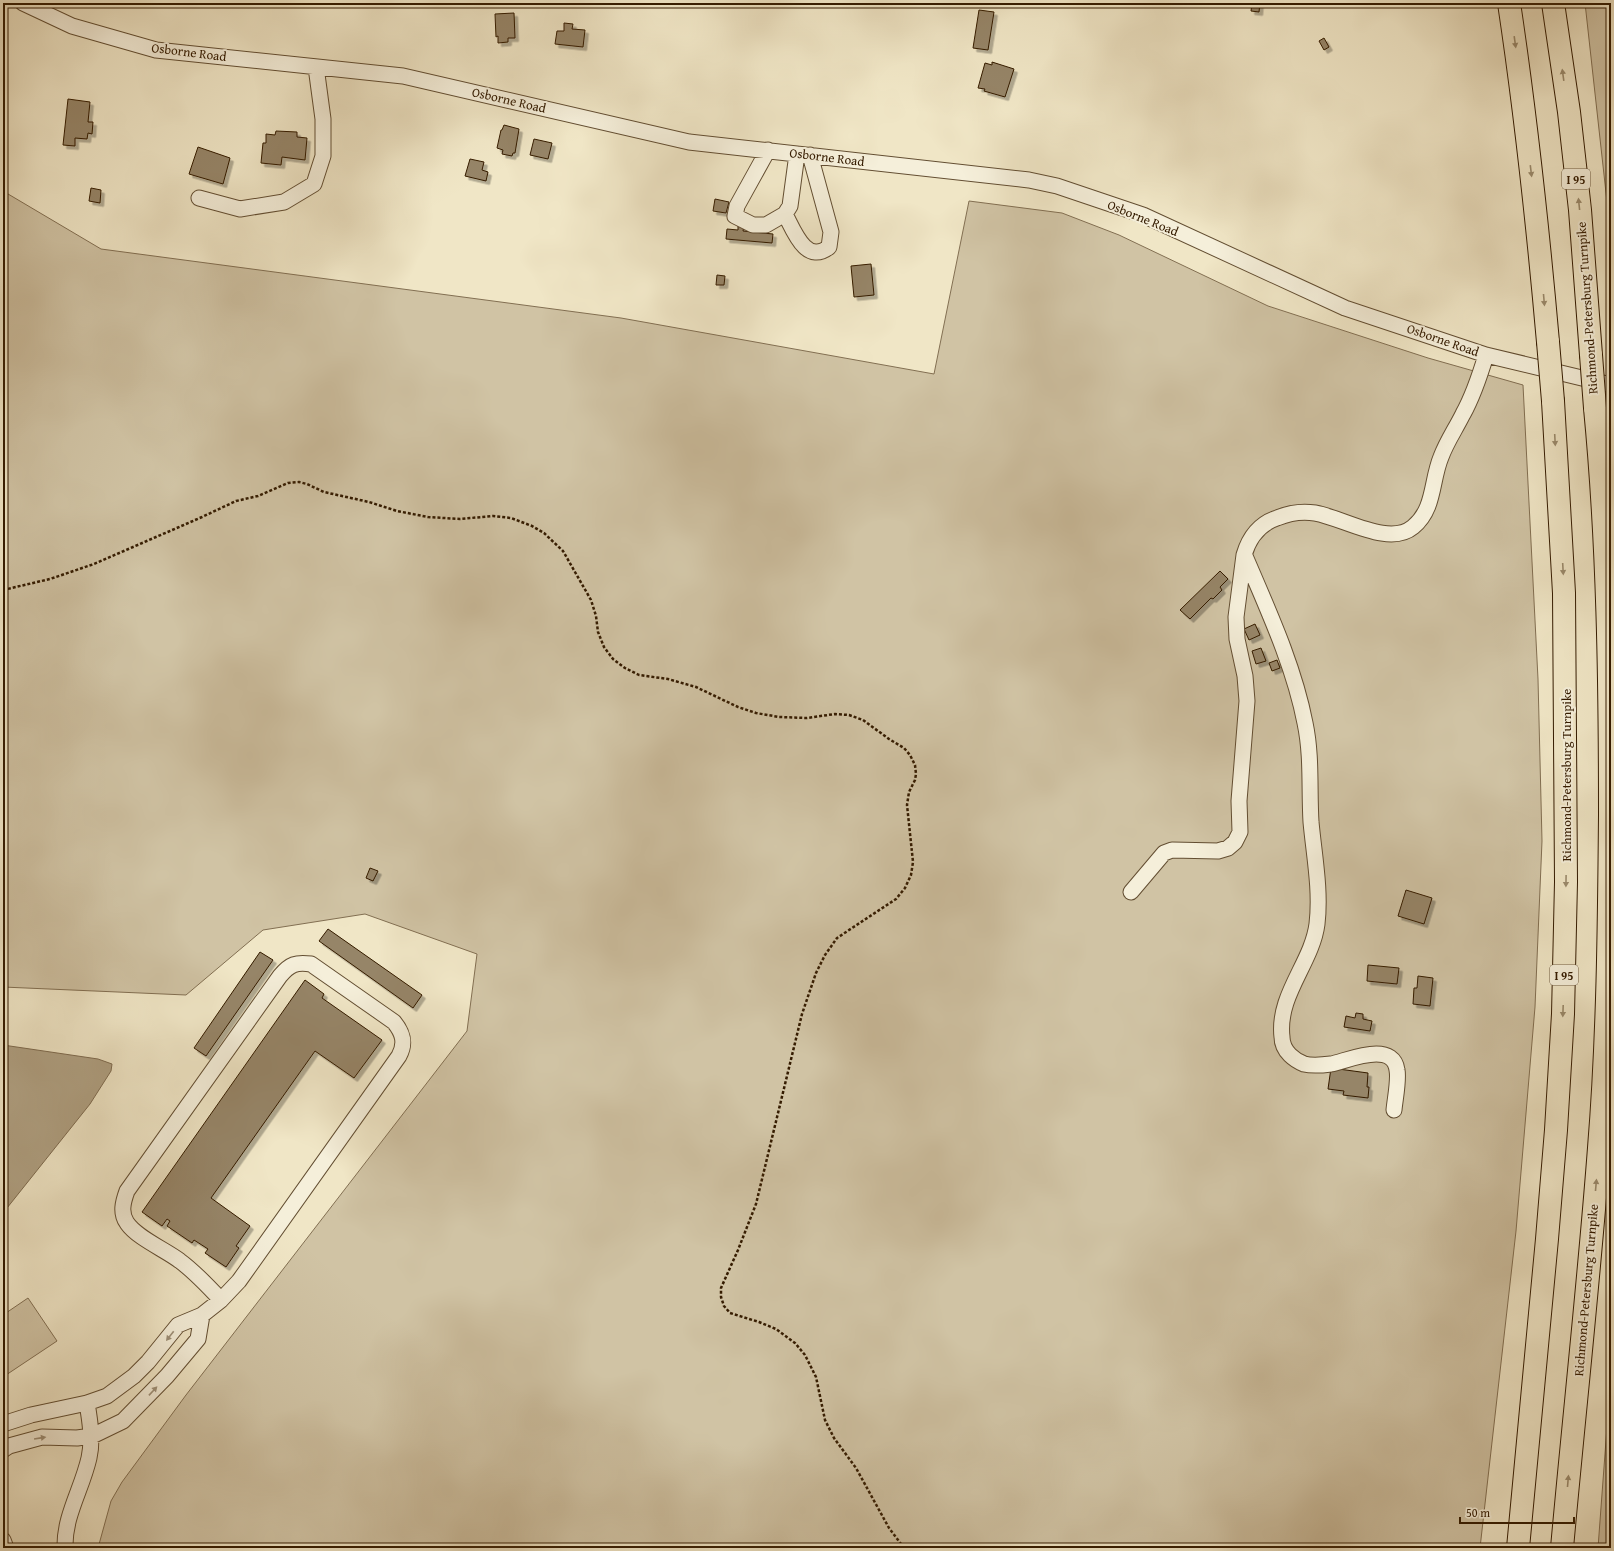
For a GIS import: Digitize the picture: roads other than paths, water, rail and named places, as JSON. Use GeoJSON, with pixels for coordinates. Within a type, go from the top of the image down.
{"type":"FeatureCollection","features":[{"type":"Feature","properties":{"kind":"highway","name":"Richmond-Petersburg Turnpike"},"geometry":{"type":"LineString","coordinates":[[1509,3],[1523,95],[1539,233],[1553,401],[1564,593],[1566,882],[1563,999],[1556,1130],[1518,1548]]}},
{"type":"Feature","properties":{"kind":"highway","name":"Richmond-Petersburg Turnpike"},"geometry":{"type":"LineString","coordinates":[[1553,3],[1569,112],[1579,202],[1601,469],[1608,603],[1610,764],[1607,1009],[1599,1146],[1562,1548]]}},
{"type":"Feature","properties":{"kind":"street","name":"Osborne Road"},"geometry":{"type":"LineString","coordinates":[[23,3],[72,26],[156,50],[403,76],[689,142],[1029,180],[1057,186],[1143,215],[1345,308],[1486,355],[1611,385]]}},
{"type":"Feature","properties":{"kind":"street"},"geometry":{"type":"LineString","coordinates":[[199,198],[240,209],[284,202],[314,184],[323,156],[323,118],[316,67]]}},
{"type":"Feature","properties":{"kind":"street"},"geometry":{"type":"LineString","coordinates":[[768,150],[737,206],[735,216],[753,225],[766,225],[785,214],[790,206],[803,154]]}},
{"type":"Feature","properties":{"kind":"street"},"geometry":{"type":"LineString","coordinates":[[785,214],[803,246],[814,252],[822,252],[829,247],[831,232],[803,154]]}},
{"type":"Feature","properties":{"kind":"street"},"geometry":{"type":"LineString","coordinates":[[1130,892],[1164,853],[1172,850],[1218,851],[1228,848],[1235,842],[1240,832],[1239,801],[1247,701],[1246,676],[1237,640],[1236,617],[1244,555],[1253,534],[1260,527],[1271,520],[1287,514],[1303,512],[1316,513],[1381,534],[1393,535],[1414,527],[1423,516],[1430,503],[1440,460],[1450,436],[1463,414],[1476,385],[1486,355]]}},
{"type":"Feature","properties":{"kind":"street"},"geometry":{"type":"LineString","coordinates":[[1244,555],[1291,672],[1305,723],[1309,751],[1311,819],[1318,906],[1316,926],[1312,943],[1288,997],[1283,1016],[1281,1035],[1283,1044],[1294,1059],[1304,1064],[1332,1064],[1365,1054],[1377,1053],[1389,1057],[1394,1062],[1397,1069],[1394,1110]]}},
{"type":"Feature","properties":{"kind":"street"},"geometry":{"type":"LineString","coordinates":[[3,1424],[47,1410],[87,1403],[107,1396],[117,1390],[148,1362],[178,1325],[202,1315],[221,1300],[239,1281],[402,1049],[402,1036],[394,1022],[311,964],[294,964],[280,976],[127,1191],[122,1202],[123,1214],[127,1223],[134,1231],[180,1260],[221,1300]]}},
{"type":"Feature","properties":{"kind":"street"},"geometry":{"type":"LineString","coordinates":[[3,1450],[9,1446],[42,1438],[77,1438],[92,1436],[128,1417],[167,1376],[198,1339],[202,1315]]}},
{"type":"Feature","properties":{"kind":"street"},"geometry":{"type":"LineString","coordinates":[[65,1548],[66,1527],[89,1459],[92,1436],[87,1403]]}},
{"type":"Feature","properties":{"kind":"street"},"geometry":{"type":"LineString","coordinates":[[3,1540],[6,1548]]}}]}
